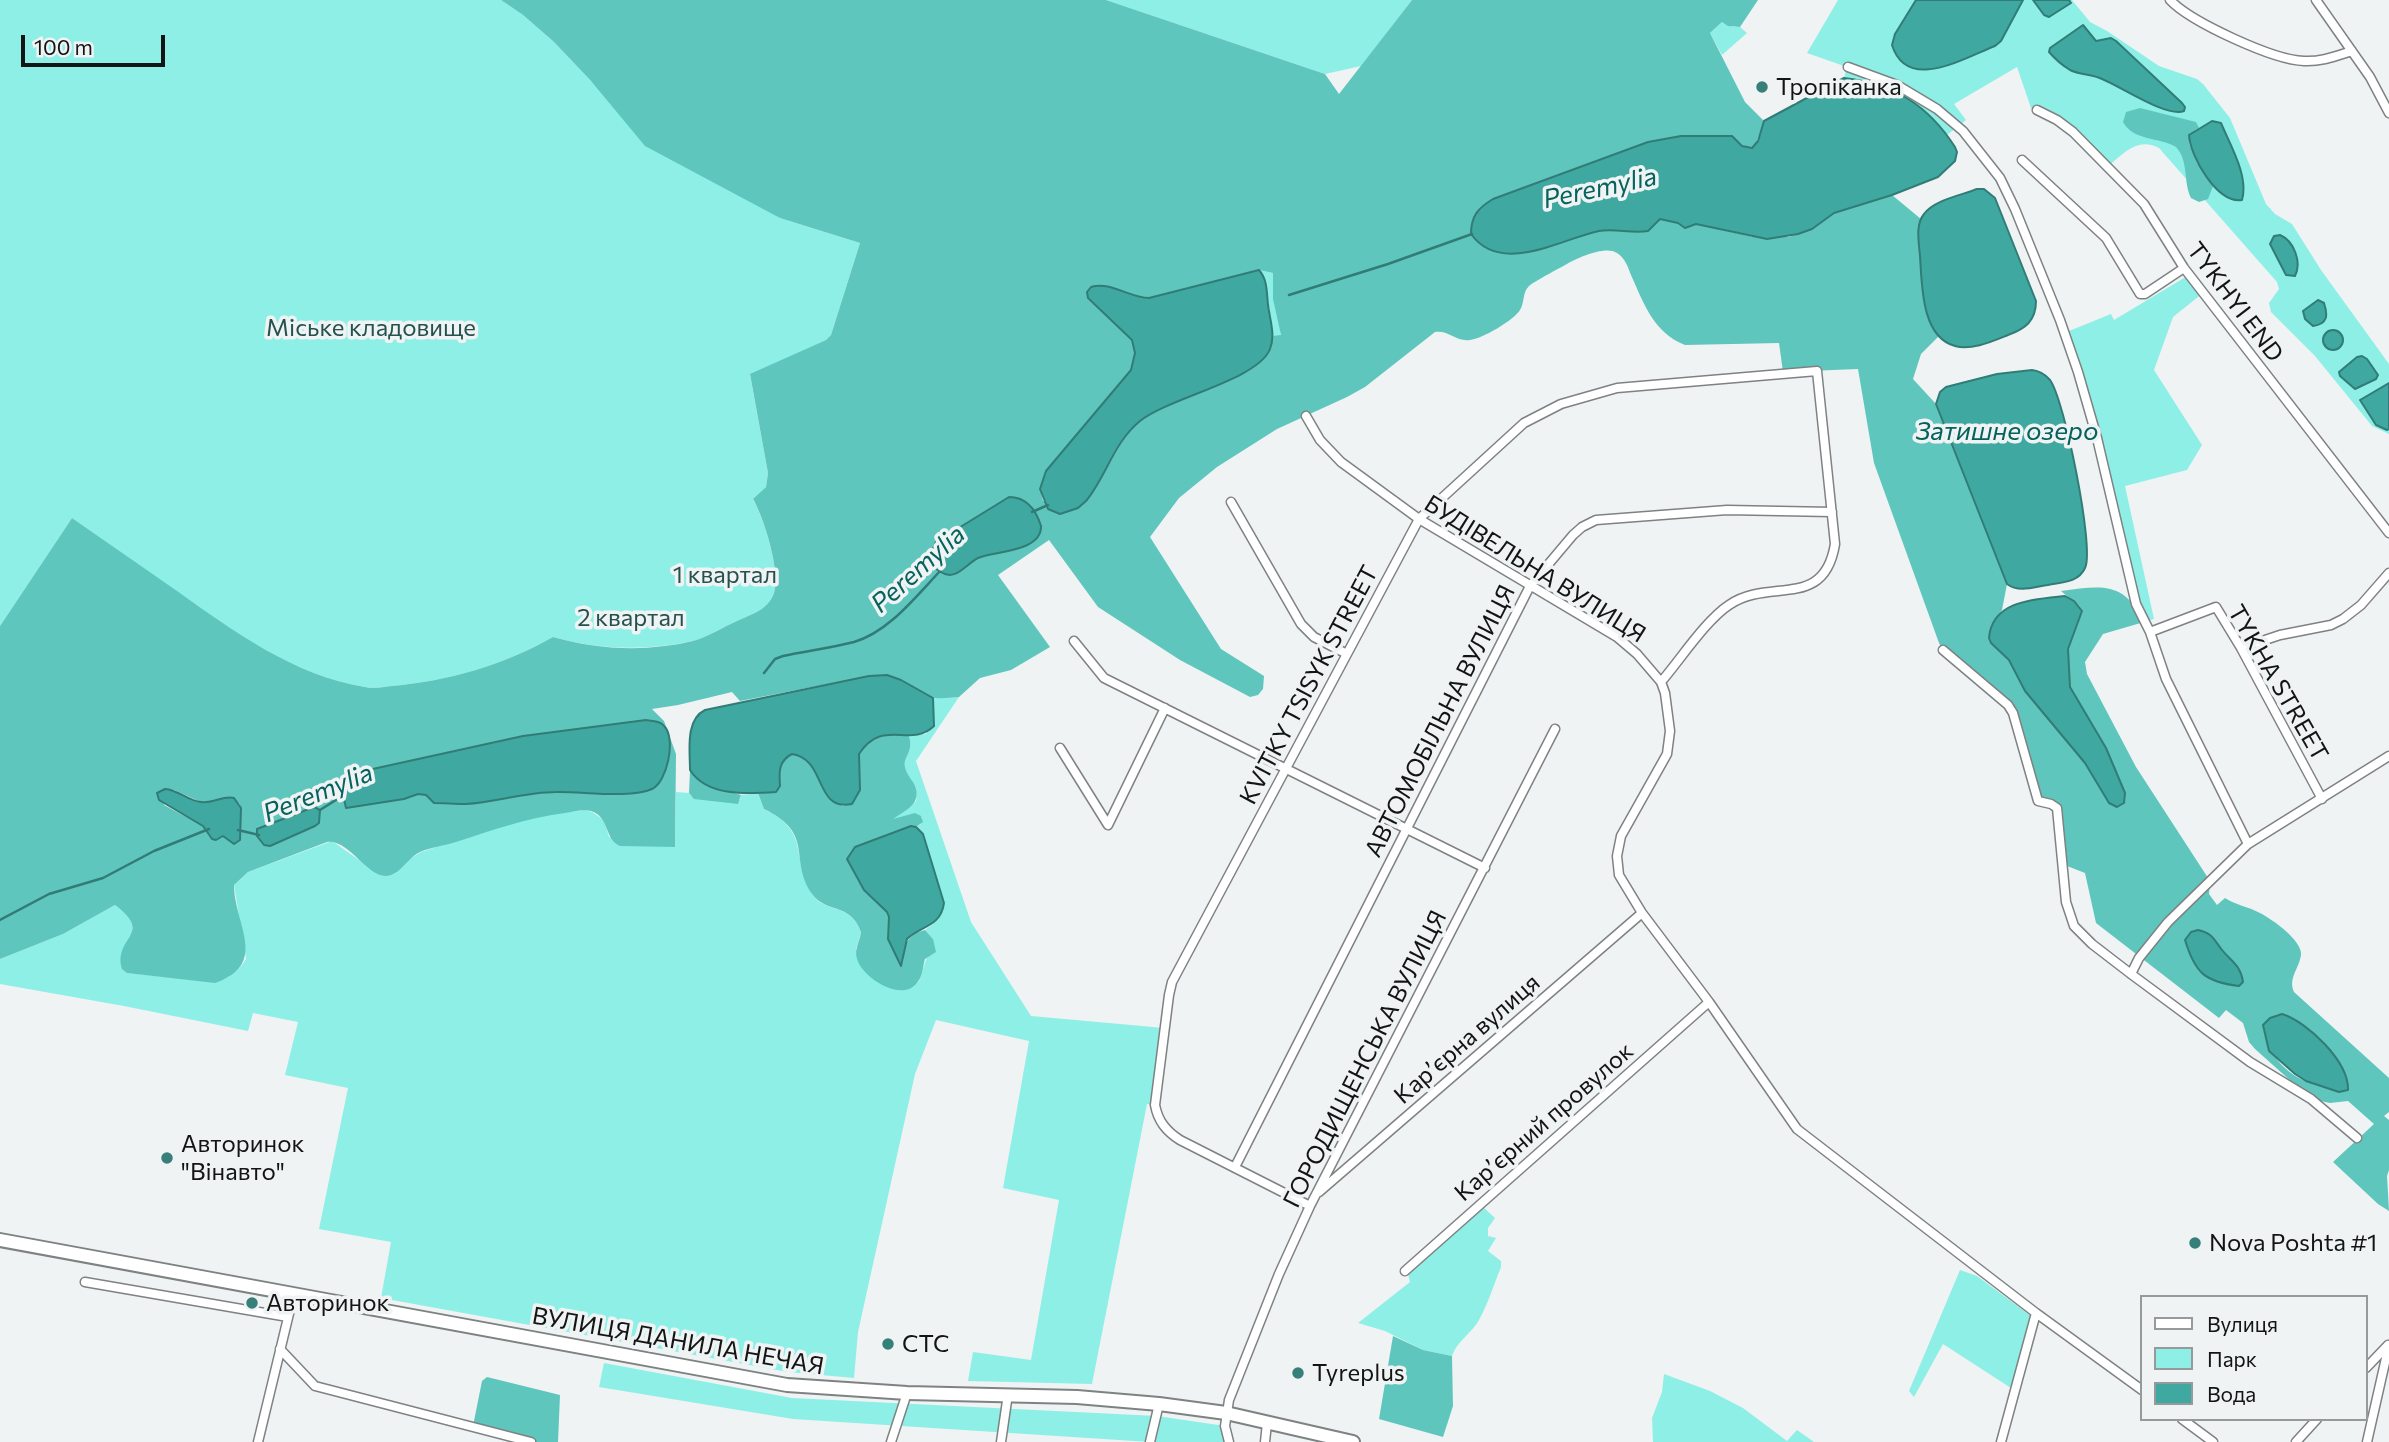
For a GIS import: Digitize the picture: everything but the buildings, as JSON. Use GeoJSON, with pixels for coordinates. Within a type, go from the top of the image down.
{"type":"FeatureCollection","features":[{"type":"Feature","properties":{"kind":"main road","name":"ВУЛИЦЯ ДАНИЛА НЕЧАЯ"},"geometry":{"type":"LineString","coordinates":[[0,1240],[787,1385],[906,1393],[1008,1394],[1159,1404],[1226,1413],[1353,1442]]}},
{"type":"Feature","properties":{"kind":"street"},"geometry":{"type":"LineString","coordinates":[[2170,0],[2197,21],[2281,58],[2314,61],[2352,51]]}},
{"type":"Feature","properties":{"kind":"street"},"geometry":{"type":"LineString","coordinates":[[2316,0],[2370,77],[2389,113]]}},
{"type":"Feature","properties":{"kind":"street"},"geometry":{"type":"LineString","coordinates":[[1848,67],[1897,85],[1937,108],[1963,131],[2000,178],[2060,320],[2078,372],[2097,438],[2136,604],[2150,632],[2166,679],[2248,844]]}},
{"type":"Feature","properties":{"kind":"street","name":"TYKHYI END"},"geometry":{"type":"LineString","coordinates":[[2036,110],[2065,126],[2144,204],[2183,268],[2389,533]]}},
{"type":"Feature","properties":{"kind":"street"},"geometry":{"type":"LineString","coordinates":[[2022,160],[2106,239],[2140,294],[2145,294],[2183,268]]}},
{"type":"Feature","properties":{"kind":"street","name":"KVITKY TSISYK STREET"},"geometry":{"type":"LineString","coordinates":[[1310,1206],[1174,1136],[1159,1120],[1155,1105],[1164,1028],[1172,982],[1419,519],[1524,423],[1561,404],[1617,388],[1817,371],[1832,512]]}},
{"type":"Feature","properties":{"kind":"street","name":"БУДІВЕЛЬНА ВУЛИЦЯ"},"geometry":{"type":"LineString","coordinates":[[1306,416],[1320,440],[1341,462],[1419,519],[1616,637],[1637,654],[1661,682],[1670,717],[1667,754],[1617,846],[1619,875],[1642,913],[1710,1002],[1797,1129],[2140,1389]]}},
{"type":"Feature","properties":{"kind":"street"},"geometry":{"type":"LineString","coordinates":[[1231,502],[1301,624],[1314,637],[1347,654]]}},
{"type":"Feature","properties":{"kind":"street","name":"АВТОМОБІЛЬНА ВУЛИЦЯ"},"geometry":{"type":"LineString","coordinates":[[1235,1167],[1530,586],[1573,535],[1589,522],[1596,520],[1727,510],[1832,512]]}},
{"type":"Feature","properties":{"kind":"street"},"geometry":{"type":"LineString","coordinates":[[1661,682],[1718,614],[1731,603],[1745,597],[1815,583],[1822,578],[1829,567],[1835,544],[1832,512]]}},
{"type":"Feature","properties":{"kind":"street"},"geometry":{"type":"LineString","coordinates":[[2241,648],[2280,635],[2331,625],[2343,619],[2361,605],[2389,573]]}},
{"type":"Feature","properties":{"kind":"street","name":"TYKHA STREET"},"geometry":{"type":"LineString","coordinates":[[2150,632],[2216,607],[2322,799]]}},
{"type":"Feature","properties":{"kind":"street"},"geometry":{"type":"LineString","coordinates":[[1073,641],[1104,678],[1485,868]]}},
{"type":"Feature","properties":{"kind":"street"},"geometry":{"type":"LineString","coordinates":[[1943,650],[2013,713],[2038,801],[2057,808],[2066,902],[2074,926],[2092,944],[2250,1062],[2311,1098],[2357,1138]]}},
{"type":"Feature","properties":{"kind":"street"},"geometry":{"type":"LineString","coordinates":[[1060,748],[1108,825],[1165,708]]}},
{"type":"Feature","properties":{"kind":"street","name":"ГОРОДИЩЕНСЬКА ВУЛИЦЯ"},"geometry":{"type":"LineString","coordinates":[[1226,1413],[1279,1274],[1310,1206],[1555,729]]}},
{"type":"Feature","properties":{"kind":"street"},"geometry":{"type":"LineString","coordinates":[[2131,974],[2139,958],[2168,922],[2248,844],[2389,756]]}},
{"type":"Feature","properties":{"kind":"street","name":"Карʼєрна вулиця"},"geometry":{"type":"LineString","coordinates":[[1316,1195],[1642,913]]}},
{"type":"Feature","properties":{"kind":"street","name":"Карʼєрний провулок"},"geometry":{"type":"LineString","coordinates":[[1405,1272],[1710,1002]]}},
{"type":"Feature","properties":{"kind":"street"},"geometry":{"type":"LineString","coordinates":[[85,1282],[288,1317]]}},
{"type":"Feature","properties":{"kind":"street"},"geometry":{"type":"LineString","coordinates":[[258,1442],[294,1293]]}},
{"type":"Feature","properties":{"kind":"street"},"geometry":{"type":"LineString","coordinates":[[2001,1442],[2036,1312]]}},
{"type":"Feature","properties":{"kind":"street"},"geometry":{"type":"LineString","coordinates":[[2368,1366],[2389,1345]]}},
{"type":"Feature","properties":{"kind":"street"},"geometry":{"type":"LineString","coordinates":[[2367,1442],[2389,1345]]}},
{"type":"Feature","properties":{"kind":"street"},"geometry":{"type":"LineString","coordinates":[[280,1349],[315,1386],[531,1442]]}},
{"type":"Feature","properties":{"kind":"street"},"geometry":{"type":"LineString","coordinates":[[2379,1390],[2389,1393]]}},
{"type":"Feature","properties":{"kind":"street"},"geometry":{"type":"LineString","coordinates":[[891,1442],[906,1393]]}},
{"type":"Feature","properties":{"kind":"street"},"geometry":{"type":"LineString","coordinates":[[1002,1442],[1008,1394]]}},
{"type":"Feature","properties":{"kind":"street"},"geometry":{"type":"LineString","coordinates":[[1150,1442],[1159,1404]]}},
{"type":"Feature","properties":{"kind":"street"},"geometry":{"type":"LineString","coordinates":[[1226,1413],[1225,1426],[1229,1442]]}},
{"type":"Feature","properties":{"kind":"street"},"geometry":{"type":"LineString","coordinates":[[2185,1421],[2214,1442]]}},
{"type":"Feature","properties":{"kind":"street"},"geometry":{"type":"LineString","coordinates":[[2296,1442],[2316,1421]]}},
{"type":"Feature","properties":{"kind":"street"},"geometry":{"type":"LineString","coordinates":[[1265,1442],[1266,1423]]}},
{"type":"Feature","properties":{"kind":"green space","name":"Міське кладовище"},"geometry":{"type":"Polygon","coordinates":[[[0,0],[501,0],[554,42],[591,81],[780,218],[860,243],[831,335],[826,340],[750,375],[768,473],[766,487],[753,500],[766,532],[775,572],[776,584],[768,604],[754,614],[693,641],[623,648],[587,645],[553,637],[515,656],[455,676],[413,684],[368,688],[314,673],[266,650],[220,622],[72,518],[0,626],[0,0]]]}},
{"type":"Feature","properties":{"kind":"green space"},"geometry":{"type":"Polygon","coordinates":[[[1106,0],[1412,0],[1361,66],[1325,74],[1106,0]]]}},
{"type":"Feature","properties":{"kind":"green space"},"geometry":{"type":"Polygon","coordinates":[[[1838,0],[2072,0],[2090,22],[2159,66],[2197,79],[2230,118],[2266,204],[2275,214],[2292,224],[2321,270],[2389,364],[2389,434],[2372,426],[2315,356],[2271,312],[2269,303],[2279,289],[2277,282],[2159,148],[2138,145],[2108,166],[2057,120],[2031,108],[2017,67],[1954,104],[1966,120],[1947,135],[1914,104],[1887,90],[1844,78],[1847,67],[1807,53],[1838,0]]]}},
{"type":"Feature","properties":{"kind":"green space"},"geometry":{"type":"Polygon","coordinates":[[[1722,22],[1740,27],[1747,33],[1722,55],[1710,33],[1722,22]]]}},
{"type":"Feature","properties":{"kind":"green space"},"geometry":{"type":"Polygon","coordinates":[[[1259,270],[1273,273],[1281,336],[1273,336],[1266,283],[1259,270]]]}},
{"type":"Feature","properties":{"kind":"green space"},"geometry":{"type":"Polygon","coordinates":[[[2189,275],[2203,293],[2173,317],[2154,370],[2202,445],[2187,470],[2125,486],[2154,619],[2144,622],[2097,438],[2064,333],[2111,314],[2114,320],[2189,275]]]}},
{"type":"Feature","properties":{"kind":"green space"},"geometry":{"type":"Polygon","coordinates":[[[959,697],[916,761],[971,922],[1031,1016],[1164,1028],[1155,1105],[1147,1104],[1092,1384],[968,1381],[973,1352],[1031,1360],[1059,1200],[1003,1188],[1029,1041],[936,1020],[915,1074],[858,1332],[854,1378],[788,1372],[381,1298],[391,1242],[319,1229],[348,1088],[285,1075],[298,1022],[253,1013],[248,1031],[0,984],[0,959],[63,934],[115,905],[128,915],[133,923],[132,934],[127,941],[128,973],[216,982],[233,974],[246,959],[234,885],[248,872],[332,841],[382,876],[421,852],[531,817],[585,810],[604,820],[609,837],[675,847],[676,792],[689,793],[691,796],[740,800],[741,795],[758,793],[764,809],[789,827],[812,894],[824,904],[851,916],[861,932],[856,949],[902,990],[913,987],[919,981],[933,939],[925,930],[933,924],[944,903],[923,834],[916,827],[921,824],[922,817],[889,821],[916,801],[916,792],[905,765],[910,746],[909,736],[926,734],[934,712],[933,698],[959,697]]]}},
{"type":"Feature","properties":{"kind":"green space"},"geometry":{"type":"Polygon","coordinates":[[[1483,1207],[1495,1218],[1488,1228],[1488,1236],[1496,1238],[1488,1251],[1501,1261],[1501,1267],[1479,1320],[1452,1356],[1423,1350],[1385,1331],[1358,1323],[1410,1282],[1408,1274],[1483,1207]]]}},
{"type":"Feature","properties":{"kind":"green space"},"geometry":{"type":"Polygon","coordinates":[[[1960,1270],[1977,1276],[2031,1316],[2011,1388],[1943,1344],[1914,1397],[1909,1391],[1960,1270]]]}},
{"type":"Feature","properties":{"kind":"green space"},"geometry":{"type":"Polygon","coordinates":[[[604,1363],[792,1398],[1157,1416],[1225,1426],[1229,1442],[1150,1442],[793,1419],[599,1387],[604,1363]]]}},
{"type":"Feature","properties":{"kind":"green space"},"geometry":{"type":"Polygon","coordinates":[[[1664,1374],[1710,1391],[1743,1408],[1787,1441],[1797,1430],[1814,1442],[1653,1442],[1652,1418],[1662,1392],[1664,1374]]]}},
{"type":"Feature","properties":{"kind":"shaded area"},"geometry":{"type":"Polygon","coordinates":[[[501,0],[1106,0],[1325,74],[1339,94],[1412,0],[1758,0],[1740,27],[1728,26],[1722,22],[1710,33],[1745,102],[1764,121],[1755,146],[1746,148],[1731,136],[1681,136],[1648,142],[1493,200],[1477,213],[1471,234],[1484,247],[1499,253],[1533,250],[1601,230],[1644,232],[1660,219],[1678,223],[1685,228],[1696,224],[1753,237],[1789,237],[1812,229],[1834,213],[1892,195],[1921,219],[1919,228],[1924,297],[1927,311],[1939,336],[1921,354],[1913,379],[1936,404],[2007,584],[2002,610],[1989,638],[1991,643],[2009,660],[2025,691],[2085,763],[2106,748],[2070,687],[2068,649],[2082,611],[2061,591],[2110,589],[2119,592],[2136,608],[2144,622],[2103,634],[2085,662],[2087,674],[2136,767],[2210,881],[2209,894],[2217,905],[2225,898],[2256,911],[2292,937],[2301,955],[2293,978],[2294,992],[2389,1078],[2389,1112],[2384,1116],[2389,1120],[2389,1211],[2333,1162],[2374,1124],[2348,1101],[2330,1103],[2311,1099],[2255,1049],[2249,1042],[2243,1023],[2226,1010],[2219,1018],[2096,923],[2085,873],[2062,864],[2057,808],[2038,801],[2013,713],[1943,650],[1939,643],[1874,463],[1858,369],[1783,372],[1779,343],[1685,345],[1674,340],[1651,316],[1624,260],[1620,255],[1606,250],[1572,261],[1529,286],[1517,314],[1482,336],[1465,340],[1435,332],[1365,387],[1277,429],[1217,467],[1179,498],[1150,537],[1221,649],[1264,676],[1263,689],[1258,695],[1250,697],[1180,660],[1098,607],[1049,540],[998,575],[1050,647],[1011,670],[980,678],[959,697],[934,698],[896,679],[869,676],[740,701],[732,692],[652,709],[664,721],[676,754],[675,847],[620,846],[611,838],[601,818],[585,810],[523,821],[424,850],[395,873],[385,876],[371,870],[342,846],[327,842],[248,872],[234,885],[245,954],[241,965],[232,975],[215,983],[127,973],[122,969],[121,958],[132,923],[115,905],[63,934],[0,959],[0,626],[72,518],[266,650],[314,673],[368,688],[413,684],[455,676],[515,656],[553,637],[605,647],[676,645],[704,637],[754,614],[771,599],[776,584],[773,559],[762,519],[753,499],[766,487],[768,473],[750,374],[826,340],[831,335],[860,243],[780,218],[645,146],[591,81],[554,42],[501,0]],[[1259,270],[1149,298],[1102,286],[1088,299],[1132,340],[1135,353],[1131,370],[1046,471],[1040,489],[1043,501],[1086,501],[1123,441],[1142,419],[1167,405],[1232,379],[1260,362],[1269,351],[1273,336],[1281,335],[1273,299],[1273,273],[1259,270]],[[161,790],[164,805],[203,826],[209,836],[223,836],[234,844],[240,840],[240,804],[220,799],[203,803],[174,790],[161,790]],[[2276,1015],[2263,1025],[2276,1059],[2289,1072],[2305,1081],[2342,1092],[2348,1090],[2342,1067],[2325,1044],[2292,1018],[2276,1015]]]}},
{"type":"Feature","properties":{"kind":"shaded area"},"geometry":{"type":"Polygon","coordinates":[[[2140,108],[2196,122],[2199,128],[2195,130],[2189,144],[2213,186],[2208,199],[2199,202],[2191,198],[2183,159],[2176,147],[2140,136],[2127,128],[2123,122],[2126,112],[2140,108]]]}},
{"type":"Feature","properties":{"kind":"shaded area"},"geometry":{"type":"Polygon","coordinates":[[[889,733],[909,736],[910,746],[905,767],[917,795],[913,804],[893,819],[915,813],[921,816],[923,822],[916,827],[911,826],[864,890],[887,912],[890,944],[903,963],[905,946],[910,938],[925,930],[933,939],[936,952],[925,959],[919,980],[913,987],[904,990],[885,986],[861,967],[856,952],[861,932],[856,923],[845,912],[824,904],[812,894],[805,881],[796,838],[780,818],[764,809],[758,793],[776,792],[780,786],[782,764],[792,754],[810,764],[828,796],[844,806],[860,791],[859,754],[869,742],[889,733]]]}},
{"type":"Feature","properties":{"kind":"shaded area"},"geometry":{"type":"Polygon","coordinates":[[[690,770],[705,784],[741,795],[738,804],[694,799],[689,793],[690,770]]]}},
{"type":"Feature","properties":{"kind":"shaded area"},"geometry":{"type":"Polygon","coordinates":[[[1393,1336],[1423,1350],[1452,1356],[1453,1406],[1443,1437],[1379,1419],[1393,1336]]]}},
{"type":"Feature","properties":{"kind":"shaded area"},"geometry":{"type":"Polygon","coordinates":[[[487,1377],[560,1395],[558,1442],[531,1442],[473,1426],[482,1381],[487,1377]]]}},
{"type":"Feature","properties":{"kind":"water"},"geometry":{"type":"Polygon","coordinates":[[[1916,0],[2023,0],[2001,41],[1995,46],[1953,64],[1923,70],[1910,67],[1899,59],[1892,45],[1895,34],[1916,0]]]}},
{"type":"Feature","properties":{"kind":"water"},"geometry":{"type":"Polygon","coordinates":[[[2033,0],[2069,0],[2071,3],[2049,17],[2044,15],[2033,0]]]}},
{"type":"Feature","properties":{"kind":"water"},"geometry":{"type":"Polygon","coordinates":[[[2083,25],[2096,41],[2111,38],[2116,41],[2182,103],[2184,111],[2176,112],[2155,106],[2098,77],[2070,70],[2059,62],[2049,52],[2050,48],[2083,25]]]}},
{"type":"Feature","properties":{"kind":"water"},"geometry":{"type":"Polygon","coordinates":[[[1844,78],[1879,85],[1921,108],[1945,132],[1955,147],[1955,161],[1938,177],[1834,213],[1812,229],[1767,239],[1696,224],[1685,228],[1678,223],[1660,219],[1648,231],[1599,231],[1550,247],[1515,254],[1498,252],[1484,246],[1471,234],[1476,213],[1493,199],[1648,142],[1681,136],[1732,136],[1742,146],[1752,148],[1758,141],[1764,121],[1844,78]]]}},
{"type":"Feature","properties":{"kind":"water"},"geometry":{"type":"Polygon","coordinates":[[[2212,121],[2221,123],[2238,161],[2243,181],[2242,200],[2233,199],[2215,187],[2194,155],[2189,135],[2212,121]]]}},
{"type":"Feature","properties":{"kind":"water"},"geometry":{"type":"Polygon","coordinates":[[[1977,189],[1984,189],[1995,198],[2036,301],[2032,319],[2020,330],[1982,345],[1961,347],[1944,341],[1935,332],[1930,321],[1923,294],[1919,229],[1921,218],[1934,205],[1977,189]]]}},
{"type":"Feature","properties":{"kind":"water"},"geometry":{"type":"Polygon","coordinates":[[[2280,235],[2293,247],[2298,265],[2295,276],[2286,275],[2270,244],[2274,236],[2280,235]]]}},
{"type":"Feature","properties":{"kind":"water"},"geometry":{"type":"Polygon","coordinates":[[[1259,270],[1266,284],[1272,335],[1270,349],[1262,360],[1231,379],[1170,404],[1140,421],[1123,439],[1086,501],[1078,508],[1060,514],[1048,509],[1040,489],[1046,471],[1131,370],[1135,353],[1132,340],[1088,298],[1087,292],[1091,287],[1105,286],[1149,298],[1259,270]]]}},
{"type":"Feature","properties":{"kind":"water"},"geometry":{"type":"Polygon","coordinates":[[[2318,300],[2324,303],[2326,318],[2322,323],[2313,326],[2305,319],[2303,311],[2318,300]]]}},
{"type":"Feature","properties":{"kind":"water"},"geometry":{"type":"Polygon","coordinates":[[[2329,330],[2337,330],[2343,340],[2337,350],[2329,350],[2323,344],[2323,336],[2329,330]]]}},
{"type":"Feature","properties":{"kind":"water"},"geometry":{"type":"Polygon","coordinates":[[[2362,356],[2378,375],[2376,379],[2355,389],[2339,372],[2362,356]]]}},
{"type":"Feature","properties":{"kind":"water","name":"Затишне озеро"},"geometry":{"type":"Polygon","coordinates":[[[2032,370],[2042,373],[2050,380],[2063,414],[2082,505],[2087,555],[2085,568],[2078,577],[2022,589],[2007,584],[1936,404],[1940,392],[1946,387],[1997,374],[2032,370]]]}},
{"type":"Feature","properties":{"kind":"water"},"geometry":{"type":"Polygon","coordinates":[[[2389,383],[2387,430],[2376,425],[2360,400],[2389,383]]]}},
{"type":"Feature","properties":{"kind":"water"},"geometry":{"type":"Polygon","coordinates":[[[1009,497],[1026,502],[1036,515],[1041,526],[1034,541],[1026,546],[978,558],[956,574],[946,575],[934,567],[930,555],[936,542],[1009,497]]]}},
{"type":"Feature","properties":{"kind":"water"},"geometry":{"type":"Polygon","coordinates":[[[2065,596],[2074,601],[2082,611],[2068,649],[2070,687],[2106,748],[2125,793],[2124,803],[2117,807],[2109,803],[2085,763],[2025,691],[2009,660],[1989,638],[1992,625],[2007,609],[2041,598],[2065,596]]]}},
{"type":"Feature","properties":{"kind":"water"},"geometry":{"type":"Polygon","coordinates":[[[887,675],[933,698],[934,726],[916,735],[887,735],[868,743],[859,754],[860,790],[852,804],[840,804],[832,800],[811,765],[792,754],[782,764],[780,786],[776,792],[741,793],[717,789],[697,779],[690,770],[691,728],[705,710],[869,676],[887,675]]]}},
{"type":"Feature","properties":{"kind":"water"},"geometry":{"type":"Polygon","coordinates":[[[646,720],[659,722],[665,727],[670,750],[662,778],[652,789],[643,792],[545,792],[466,804],[434,803],[426,795],[418,794],[404,799],[346,808],[340,781],[359,772],[523,736],[646,720]]]}},
{"type":"Feature","properties":{"kind":"water"},"geometry":{"type":"Polygon","coordinates":[[[165,789],[201,802],[234,798],[241,808],[240,840],[234,844],[223,836],[212,839],[203,826],[159,800],[157,793],[165,789]]]}},
{"type":"Feature","properties":{"kind":"water"},"geometry":{"type":"Polygon","coordinates":[[[314,807],[320,810],[319,823],[315,826],[270,846],[264,845],[257,836],[257,829],[314,807]]]}},
{"type":"Feature","properties":{"kind":"water"},"geometry":{"type":"Polygon","coordinates":[[[911,826],[923,834],[944,903],[934,922],[907,939],[901,966],[888,939],[887,912],[864,890],[847,859],[855,847],[911,826]]]}},
{"type":"Feature","properties":{"kind":"water"},"geometry":{"type":"Polygon","coordinates":[[[2198,930],[2213,937],[2238,968],[2243,982],[2239,986],[2218,982],[2198,968],[2185,940],[2191,932],[2198,930]]]}},
{"type":"Feature","properties":{"kind":"water"},"geometry":{"type":"Polygon","coordinates":[[[2282,1014],[2303,1025],[2325,1044],[2342,1067],[2348,1090],[2339,1092],[2306,1081],[2269,1051],[2263,1025],[2270,1018],[2282,1014]]]}},
{"type":"Feature","properties":{"kind":"waterway","name":"Peremylia"},"geometry":{"type":"LineString","coordinates":[[1289,295],[1472,234]]}},
{"type":"Feature","properties":{"kind":"waterway","name":"Peremylia"},"geometry":{"type":"LineString","coordinates":[[1032,512],[1048,505]]}},
{"type":"Feature","properties":{"kind":"waterway","name":"Peremylia"},"geometry":{"type":"LineString","coordinates":[[764,673],[775,659],[783,656],[854,642],[879,630],[902,612],[942,569]]}},
{"type":"Feature","properties":{"kind":"waterway","name":"Peremylia"},"geometry":{"type":"LineString","coordinates":[[320,810],[344,795]]}},
{"type":"Feature","properties":{"kind":"waterway","name":"Peremylia"},"geometry":{"type":"LineString","coordinates":[[0,920],[49,894],[103,878],[154,851],[209,829]]}},
{"type":"Feature","properties":{"kind":"waterway","name":"Peremylia"},"geometry":{"type":"LineString","coordinates":[[238,830],[259,835]]}},
{"type":"Feature","properties":{"kind":"place","name":"Тропіканка"},"geometry":{"type":"Point","coordinates":[1762,87]}},
{"type":"Feature","properties":{"kind":"place","name":"Авторинок \"Вінавто\""},"geometry":{"type":"Point","coordinates":[167,1158]}},
{"type":"Feature","properties":{"kind":"place","name":"Nova Poshta #1"},"geometry":{"type":"Point","coordinates":[2195,1243]}},
{"type":"Feature","properties":{"kind":"place","name":"Авторинок"},"geometry":{"type":"Point","coordinates":[252,1303]}},
{"type":"Feature","properties":{"kind":"place","name":"СТС"},"geometry":{"type":"Point","coordinates":[888,1344]}},
{"type":"Feature","properties":{"kind":"place","name":"Tyreplus"},"geometry":{"type":"Point","coordinates":[1298,1373]}},
{"type":"Feature","properties":{"kind":"park label","name":"1 квартал"},"geometry":{"type":"Point","coordinates":[725,575]}},
{"type":"Feature","properties":{"kind":"park label","name":"2 квартал"},"geometry":{"type":"Point","coordinates":[631,618]}}]}
